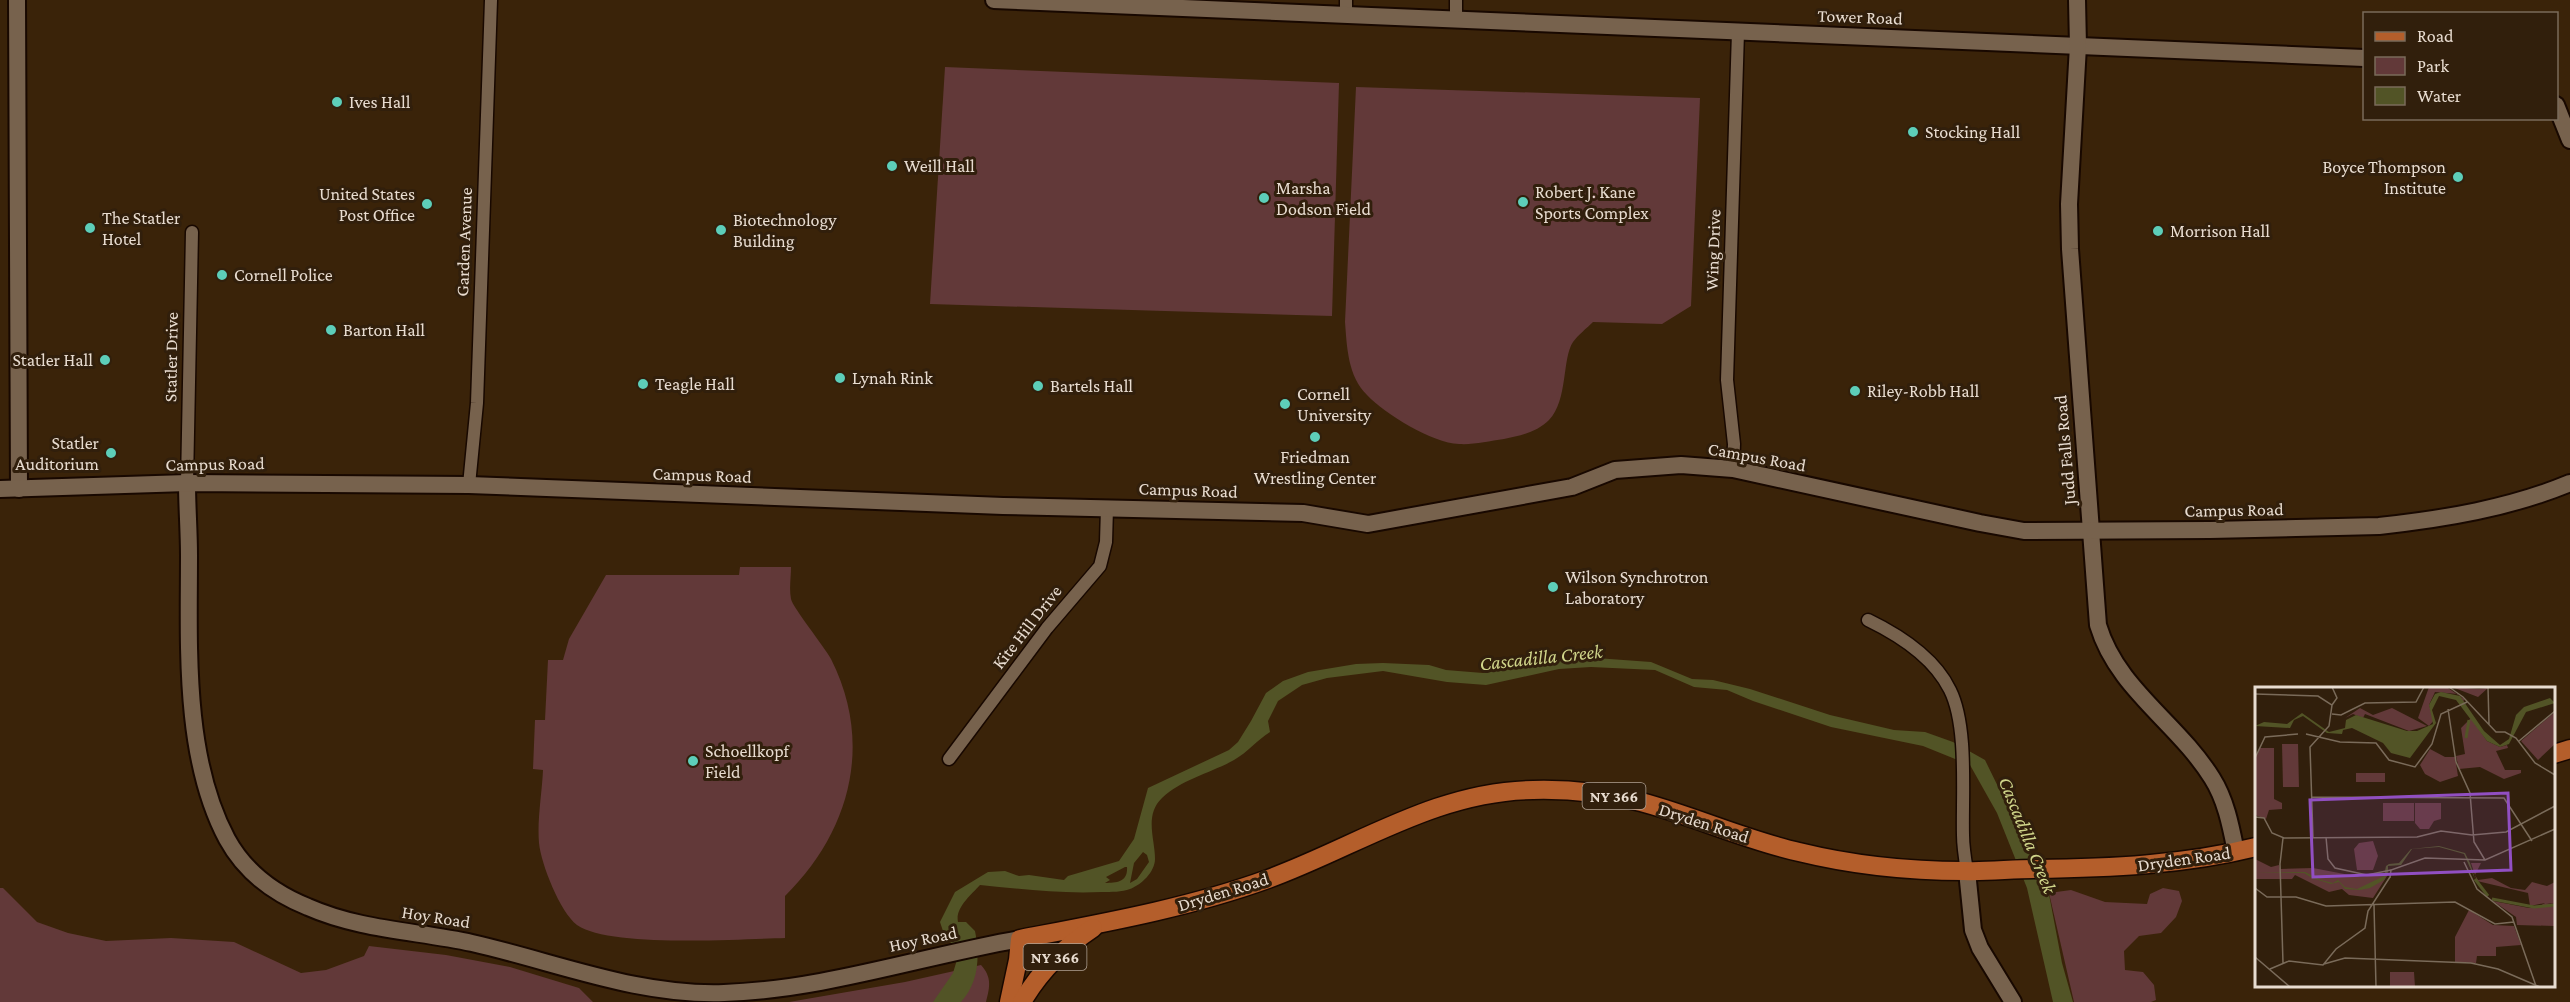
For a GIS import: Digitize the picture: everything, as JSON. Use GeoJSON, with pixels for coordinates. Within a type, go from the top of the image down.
{"type":"FeatureCollection","features":[{"type":"Feature","properties":{"kind":"main road"},"geometry":{"type":"LineString","coordinates":[[2555,753],[2570,749]]}},
{"type":"Feature","properties":{"kind":"main road","name":"Dryden Road"},"geometry":{"type":"LineString","coordinates":[[1020,939],[1168,908],[1254,884],[1317,860],[1421,812],[1493,793],[1531,790],[1604,794],[1642,802],[1799,853],[1845,861],[1966,871],[2150,865],[2255,847]]}},
{"type":"Feature","properties":{"kind":"main road","name":"Dryden Road"},"geometry":{"type":"LineString","coordinates":[[1022,1002],[1042,973],[1062,950],[1099,924]]}},
{"type":"Feature","properties":{"kind":"main road","name":"NY 366"},"geometry":{"type":"LineString","coordinates":[[1009,1002],[1020,939]]}},
{"type":"Feature","properties":{"kind":"street"},"geometry":{"type":"LineString","coordinates":[[16,0],[19,489]]}},
{"type":"Feature","properties":{"kind":"street","name":"Garden Avenue"},"geometry":{"type":"LineString","coordinates":[[469,485],[477,403],[491,0]]}},
{"type":"Feature","properties":{"kind":"street","name":"Tower Road"},"geometry":{"type":"LineString","coordinates":[[994,0],[1346,8],[1456,20],[2363,58]]}},
{"type":"Feature","properties":{"kind":"street"},"geometry":{"type":"LineString","coordinates":[[1456,0],[1456,20]]}},
{"type":"Feature","properties":{"kind":"street","name":"Judd Falls Road"},"geometry":{"type":"LineString","coordinates":[[2077,0],[2078,46],[2069,204],[2078,375],[2095,603],[2103,644],[2122,675],[2199,760],[2213,780],[2222,798],[2236,852]]}},
{"type":"Feature","properties":{"kind":"street","name":"Wing Drive"},"geometry":{"type":"LineString","coordinates":[[1733,469],[1734,433],[1727,380],[1738,32]]}},
{"type":"Feature","properties":{"kind":"street"},"geometry":{"type":"LineString","coordinates":[[2558,110],[2570,140]]}},
{"type":"Feature","properties":{"kind":"street","name":"Statler Drive"},"geometry":{"type":"LineString","coordinates":[[187,483],[192,232]]}},
{"type":"Feature","properties":{"kind":"street","name":"Campus Road"},"geometry":{"type":"LineString","coordinates":[[0,489],[187,483],[469,485],[1003,506],[1304,513],[1360,524],[1373,524],[1572,487],[1623,468],[1681,465],[1733,469],[1980,524],[2024,531],[2091,531],[2379,526],[2488,509],[2570,483]]}},
{"type":"Feature","properties":{"kind":"street","name":"Hoy Road"},"geometry":{"type":"LineString","coordinates":[[187,483],[189,643],[195,731],[202,769],[212,804],[227,838],[251,872],[267,886],[308,907],[346,921],[476,944],[623,983],[673,991],[725,993],[775,989],[1020,939]]}},
{"type":"Feature","properties":{"kind":"street","name":"Kite Hill Drive"},"geometry":{"type":"LineString","coordinates":[[949,759],[1047,628],[1100,566],[1106,542],[1107,508]]}},
{"type":"Feature","properties":{"kind":"street"},"geometry":{"type":"LineString","coordinates":[[1868,620],[1886,629],[1925,657],[1939,672],[1955,700],[1960,735],[1963,837],[1973,930],[1980,948],[2013,1002]]}},
{"type":"Feature","properties":{"kind":"shaded area","name":"Cornell University"},"geometry":{"type":"Polygon","coordinates":[[[0,0],[2570,0],[2570,1002],[0,1002],[0,0]]]}},
{"type":"Feature","properties":{"kind":"green space"},"geometry":{"type":"Polygon","coordinates":[[[945,67],[1339,83],[1332,316],[930,304],[945,67]]]}},
{"type":"Feature","properties":{"kind":"green space","name":"Robert J. Kane Sports Complex"},"geometry":{"type":"Polygon","coordinates":[[[1356,87],[1700,98],[1691,306],[1662,324],[1593,322],[1575,339],[1570,349],[1562,391],[1555,412],[1539,428],[1528,433],[1504,439],[1459,444],[1436,439],[1397,419],[1375,403],[1361,387],[1352,370],[1347,342],[1345,322],[1356,87]]]}},
{"type":"Feature","properties":{"kind":"green space","name":"Schoellkopf Field"},"geometry":{"type":"Polygon","coordinates":[[[740,567],[791,567],[791,599],[831,659],[844,691],[851,723],[852,754],[848,785],[839,815],[826,844],[785,896],[785,938],[677,941],[617,937],[593,932],[577,925],[564,910],[547,875],[539,843],[543,770],[533,769],[535,720],[545,720],[548,660],[563,660],[569,639],[606,575],[739,575],[740,567]]]}},
{"type":"Feature","properties":{"kind":"green space"},"geometry":{"type":"Polygon","coordinates":[[[0,888],[3,888],[37,922],[68,933],[106,941],[171,938],[234,942],[301,973],[326,970],[364,956],[369,946],[446,955],[510,967],[579,988],[593,1002],[0,1002],[0,888]]]}},
{"type":"Feature","properties":{"kind":"green space"},"geometry":{"type":"Polygon","coordinates":[[[2163,888],[2179,891],[2182,901],[2176,917],[2161,933],[2139,936],[2124,951],[2125,970],[2143,972],[2154,985],[2156,1000],[2151,1002],[2074,1002],[2049,893],[2071,890],[2105,902],[2147,904],[2150,894],[2163,888]]]}},
{"type":"Feature","properties":{"kind":"green space"},"geometry":{"type":"Polygon","coordinates":[[[981,965],[989,982],[986,1002],[789,1002],[905,982],[981,965]]]}},
{"type":"Feature","properties":{"kind":"water"},"geometry":{"type":"Polygon","coordinates":[[[1566,658],[1651,662],[1692,679],[1713,680],[1750,689],[1830,715],[1894,730],[1925,732],[1953,742],[1985,760],[2048,889],[2062,963],[2073,1002],[2053,1002],[2027,888],[1997,813],[1970,765],[1923,746],[1831,727],[1727,690],[1694,687],[1655,670],[1591,667],[1559,669],[1486,685],[1447,682],[1383,671],[1327,678],[1302,685],[1278,701],[1268,721],[1270,732],[1244,753],[1225,765],[1178,786],[1162,798],[1153,812],[1152,819],[1155,859],[1153,869],[1139,884],[1124,891],[1113,892],[1041,891],[980,885],[965,902],[958,917],[958,922],[966,922],[975,931],[978,959],[975,977],[961,1002],[933,1002],[953,973],[956,963],[949,936],[944,934],[940,922],[955,892],[988,872],[1005,871],[1019,876],[1029,875],[1064,880],[1068,876],[1119,861],[1134,839],[1148,788],[1229,750],[1238,742],[1266,693],[1283,681],[1308,672],[1356,664],[1429,665],[1446,670],[1483,673],[1566,658]],[[1143,852],[1134,863],[1130,883],[1137,879],[1149,862],[1147,855],[1143,852]],[[1127,867],[1106,877],[1110,880],[1105,883],[1124,879],[1127,872],[1127,867]]]}},
{"type":"Feature","properties":{"kind":"place","name":"Ives Hall"},"geometry":{"type":"Point","coordinates":[337,102]}},
{"type":"Feature","properties":{"kind":"place","name":"Stocking Hall"},"geometry":{"type":"Point","coordinates":[1913,132]}},
{"type":"Feature","properties":{"kind":"place","name":"Weill Hall"},"geometry":{"type":"Point","coordinates":[892,166]}},
{"type":"Feature","properties":{"kind":"place","name":"Boyce Thompson Institute"},"geometry":{"type":"Point","coordinates":[2458,177]}},
{"type":"Feature","properties":{"kind":"place","name":"Marsha Dodson Field"},"geometry":{"type":"Point","coordinates":[1264,198]}},
{"type":"Feature","properties":{"kind":"place","name":"Robert J. Kane Sports Complex"},"geometry":{"type":"Point","coordinates":[1523,202]}},
{"type":"Feature","properties":{"kind":"place","name":"United States Post Office"},"geometry":{"type":"Point","coordinates":[427,204]}},
{"type":"Feature","properties":{"kind":"place","name":"The Statler Hotel"},"geometry":{"type":"Point","coordinates":[90,228]}},
{"type":"Feature","properties":{"kind":"place","name":"Biotechnology Building"},"geometry":{"type":"Point","coordinates":[721,230]}},
{"type":"Feature","properties":{"kind":"place","name":"Morrison Hall"},"geometry":{"type":"Point","coordinates":[2158,231]}},
{"type":"Feature","properties":{"kind":"place","name":"Cornell Police"},"geometry":{"type":"Point","coordinates":[222,275]}},
{"type":"Feature","properties":{"kind":"place","name":"Barton Hall"},"geometry":{"type":"Point","coordinates":[331,330]}},
{"type":"Feature","properties":{"kind":"place","name":"Statler Hall"},"geometry":{"type":"Point","coordinates":[105,360]}},
{"type":"Feature","properties":{"kind":"place","name":"Lynah Rink"},"geometry":{"type":"Point","coordinates":[840,378]}},
{"type":"Feature","properties":{"kind":"place","name":"Teagle Hall"},"geometry":{"type":"Point","coordinates":[643,384]}},
{"type":"Feature","properties":{"kind":"place","name":"Bartels Hall"},"geometry":{"type":"Point","coordinates":[1038,386]}},
{"type":"Feature","properties":{"kind":"place","name":"Riley-Robb Hall"},"geometry":{"type":"Point","coordinates":[1855,391]}},
{"type":"Feature","properties":{"kind":"place","name":"Cornell University"},"geometry":{"type":"Point","coordinates":[1285,404]}},
{"type":"Feature","properties":{"kind":"place","name":"Friedman Wrestling Center"},"geometry":{"type":"Point","coordinates":[1315,437]}},
{"type":"Feature","properties":{"kind":"place","name":"Statler Auditorium"},"geometry":{"type":"Point","coordinates":[111,453]}},
{"type":"Feature","properties":{"kind":"place","name":"Wilson Synchrotron Laboratory"},"geometry":{"type":"Point","coordinates":[1553,587]}},
{"type":"Feature","properties":{"kind":"place","name":"Schoellkopf Field"},"geometry":{"type":"Point","coordinates":[693,761]}},
{"type":"Feature","properties":{"kind":"water label","name":"Cascadilla Creek"},"geometry":{"type":"Point","coordinates":[1541,657]}},
{"type":"Feature","properties":{"kind":"water label","name":"Cascadilla Creek"},"geometry":{"type":"Point","coordinates":[2028,835]}}]}
